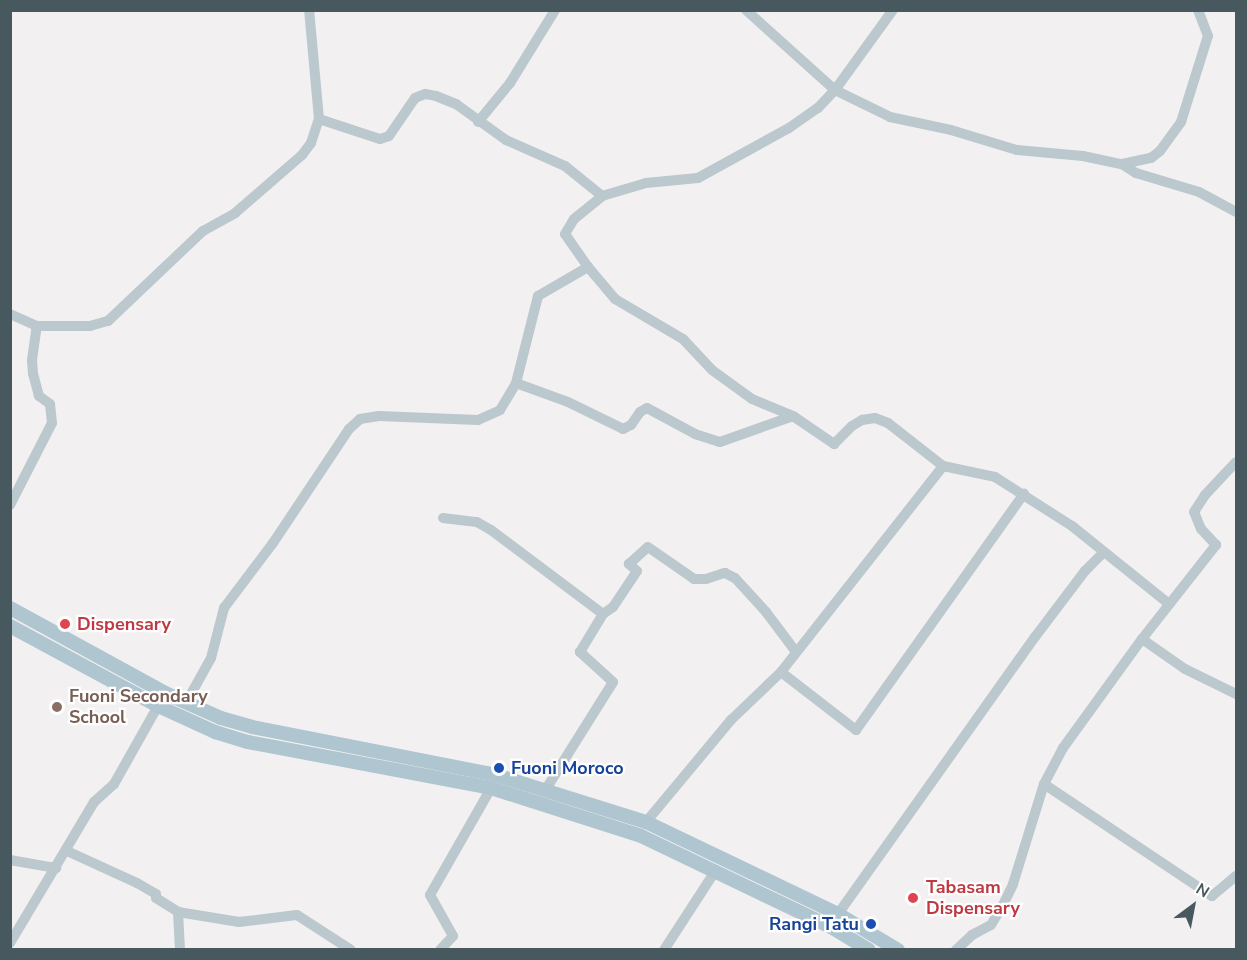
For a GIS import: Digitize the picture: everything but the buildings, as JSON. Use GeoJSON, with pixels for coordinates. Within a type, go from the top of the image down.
{"type":"FeatureCollection","features":[{"type":"Feature","properties":{"kind":"main road"},"geometry":{"type":"LineString","coordinates":[[10,608],[71,643],[186,703],[220,718],[252,728],[466,768],[546,789],[646,822],[838,914],[898,950]]}},
{"type":"Feature","properties":{"kind":"main road"},"geometry":{"type":"LineString","coordinates":[[10,626],[158,706],[215,732],[248,742],[491,788],[641,836],[831,927],[869,950]]}},
{"type":"Feature","properties":{"kind":"street"},"geometry":{"type":"LineString","coordinates":[[10,314],[37,326],[90,326],[108,321],[203,231],[235,213],[302,155],[311,143],[319,119],[309,10]]}},
{"type":"Feature","properties":{"kind":"street"},"geometry":{"type":"LineString","coordinates":[[478,122],[510,84],[555,10]]}},
{"type":"Feature","properties":{"kind":"street"},"geometry":{"type":"LineString","coordinates":[[746,10],[835,90],[890,117],[951,130],[1017,150],[1083,156],[1122,164],[1136,173],[1199,192],[1236,212]]}},
{"type":"Feature","properties":{"kind":"street"},"geometry":{"type":"LineString","coordinates":[[893,10],[835,90],[818,108],[789,128],[698,178],[646,183],[602,196],[574,219],[565,234],[588,267],[615,299],[683,339],[712,370],[752,399],[793,416],[834,444],[852,426],[862,420],[875,418],[888,423],[943,466],[995,477],[1024,494],[1072,526],[1169,604]]}},
{"type":"Feature","properties":{"kind":"street"},"geometry":{"type":"LineString","coordinates":[[1122,164],[1151,158],[1160,151],[1181,122],[1208,36],[1198,10]]}},
{"type":"Feature","properties":{"kind":"street"},"geometry":{"type":"LineString","coordinates":[[319,119],[380,139],[389,136],[415,98],[425,94],[456,104],[506,140],[565,166],[602,196]]}},
{"type":"Feature","properties":{"kind":"street"},"geometry":{"type":"LineString","coordinates":[[186,703],[211,658],[224,608],[273,543],[349,429],[360,419],[379,416],[478,420],[500,410],[516,383],[538,296],[588,267]]}},
{"type":"Feature","properties":{"kind":"street"},"geometry":{"type":"LineString","coordinates":[[10,505],[52,423],[50,404],[39,396],[33,374],[32,360],[37,326]]}},
{"type":"Feature","properties":{"kind":"street"},"geometry":{"type":"LineString","coordinates":[[516,383],[568,402],[623,429],[632,425],[640,412],[647,408],[695,434],[720,442],[793,416]]}},
{"type":"Feature","properties":{"kind":"street"},"geometry":{"type":"LineString","coordinates":[[956,950],[972,934],[991,926],[1002,907],[1013,884],[1044,784],[1063,748],[1142,639],[1216,545],[1196,519],[1197,505],[1236,462]]}},
{"type":"Feature","properties":{"kind":"street"},"geometry":{"type":"LineString","coordinates":[[646,822],[731,720],[781,672],[943,466]]}},
{"type":"Feature","properties":{"kind":"street"},"geometry":{"type":"LineString","coordinates":[[781,672],[856,730],[1024,494]]}},
{"type":"Feature","properties":{"kind":"street"},"geometry":{"type":"LineString","coordinates":[[443,518],[477,522],[492,530],[603,614]]}},
{"type":"Feature","properties":{"kind":"street"},"geometry":{"type":"LineString","coordinates":[[546,789],[613,682],[580,652],[603,614],[613,607],[636,571],[629,564],[648,547],[694,579],[706,579],[720,573],[735,578],[766,612],[796,652]]}},
{"type":"Feature","properties":{"kind":"street"},"geometry":{"type":"LineString","coordinates":[[838,914],[1035,637],[1085,572],[1103,553]]}},
{"type":"Feature","properties":{"kind":"street"},"geometry":{"type":"LineString","coordinates":[[1142,639],[1185,669],[1236,694]]}},
{"type":"Feature","properties":{"kind":"street"},"geometry":{"type":"LineString","coordinates":[[10,943],[94,802],[114,784],[158,706]]}},
{"type":"Feature","properties":{"kind":"street"},"geometry":{"type":"LineString","coordinates":[[1044,784],[1212,896],[1236,876]]}},
{"type":"Feature","properties":{"kind":"street"},"geometry":{"type":"LineString","coordinates":[[440,950],[453,936],[430,895],[491,788]]}},
{"type":"Feature","properties":{"kind":"street"},"geometry":{"type":"LineString","coordinates":[[67,850],[137,883],[156,894],[156,898],[178,912],[238,922],[297,915],[351,950]]}},
{"type":"Feature","properties":{"kind":"street"},"geometry":{"type":"LineString","coordinates":[[10,860],[56,868]]}},
{"type":"Feature","properties":{"kind":"street"},"geometry":{"type":"LineString","coordinates":[[664,950],[716,870]]}},
{"type":"Feature","properties":{"kind":"street"},"geometry":{"type":"LineString","coordinates":[[178,912],[180,950]]}},
{"type":"Feature","properties":{"kind":"place","name":"Dispensary"},"geometry":{"type":"Point","coordinates":[65,624]}},
{"type":"Feature","properties":{"kind":"place","name":"Fuoni Secondary School"},"geometry":{"type":"Point","coordinates":[57,707]}},
{"type":"Feature","properties":{"kind":"place","name":"Fuoni Moroco"},"geometry":{"type":"Point","coordinates":[499,768]}},
{"type":"Feature","properties":{"kind":"place","name":"Tabasam Dispensary"},"geometry":{"type":"Point","coordinates":[913,898]}},
{"type":"Feature","properties":{"kind":"place","name":"Rangi Tatu"},"geometry":{"type":"Point","coordinates":[871,924]}}]}
